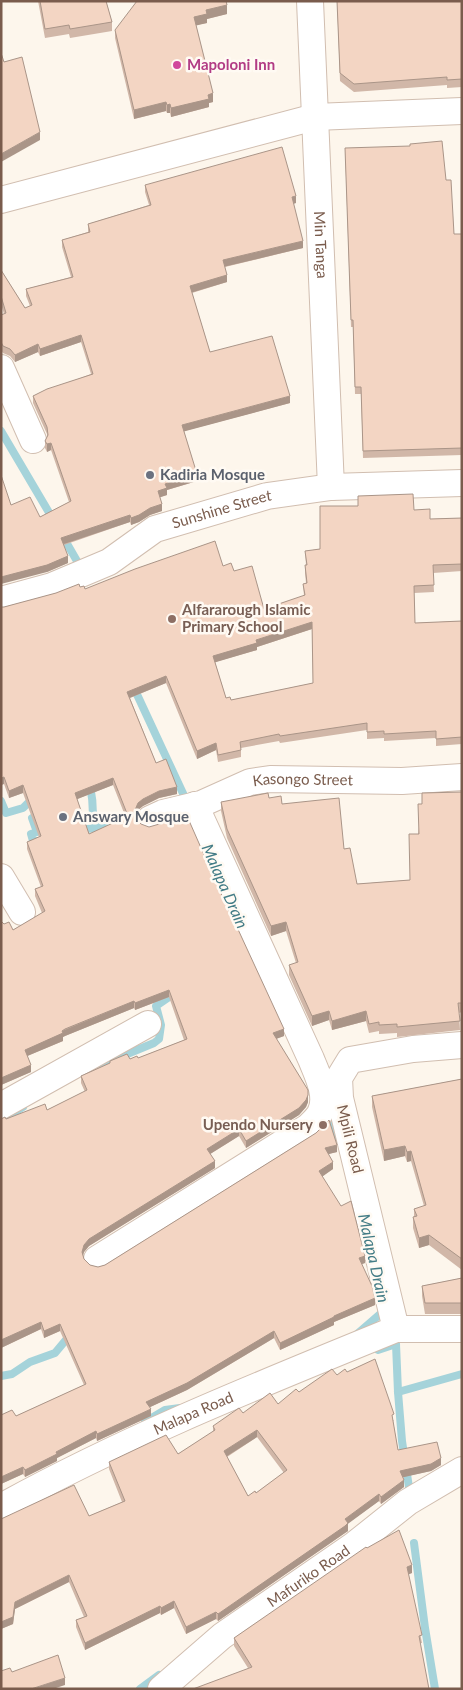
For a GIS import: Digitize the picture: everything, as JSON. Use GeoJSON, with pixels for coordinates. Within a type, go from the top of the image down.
{"type":"FeatureCollection","features":[{"type":"Feature","properties":{"kind":"street","name":"Min Tanga"},"geometry":{"type":"LineString","coordinates":[[310,1],[331,487]]}},
{"type":"Feature","properties":{"kind":"street"},"geometry":{"type":"LineString","coordinates":[[1,200],[315,117],[462,111]]}},
{"type":"Feature","properties":{"kind":"street"},"geometry":{"type":"LineString","coordinates":[[1,368],[33,440]]}},
{"type":"Feature","properties":{"kind":"street","name":"Sunshine Street"},"geometry":{"type":"LineString","coordinates":[[1,600],[52,586],[109,562],[155,529],[267,496],[331,487],[462,483]]}},
{"type":"Feature","properties":{"kind":"street","name":"Kasongo Street"},"geometry":{"type":"LineString","coordinates":[[150,819],[163,813],[195,805],[250,782],[270,779],[402,781],[462,777]]}},
{"type":"Feature","properties":{"kind":"street"},"geometry":{"type":"LineString","coordinates":[[97,1259],[308,1127],[319,1115],[323,1106],[320,1084],[311,1059],[195,805]]}},
{"type":"Feature","properties":{"kind":"street"},"geometry":{"type":"LineString","coordinates":[[1,877],[22,912]]}},
{"type":"Feature","properties":{"kind":"street"},"geometry":{"type":"LineString","coordinates":[[1,1106],[148,1024]]}},
{"type":"Feature","properties":{"kind":"street","name":"Mpili Road"},"geometry":{"type":"LineString","coordinates":[[394,1330],[340,1098],[339,1078],[350,1060],[413,1049],[462,1045]]}},
{"type":"Feature","properties":{"kind":"street"},"geometry":{"type":"LineString","coordinates":[[394,1330],[462,1329]]}},
{"type":"Feature","properties":{"kind":"street","name":"Malapa Road"},"geometry":{"type":"LineString","coordinates":[[1,1507],[55,1478],[152,1431],[394,1330]]}},
{"type":"Feature","properties":{"kind":"street","name":"Mafuriko Road"},"geometry":{"type":"LineString","coordinates":[[161,1689],[222,1636],[354,1545],[408,1502],[462,1470]]}},
{"type":"Feature","properties":{"kind":"building"},"geometry":{"type":"Polygon","coordinates":[[[40,1],[106,1],[112,22],[70,29],[69,25],[45,29],[40,1]]]}},
{"type":"Feature","properties":{"kind":"building"},"geometry":{"type":"Polygon","coordinates":[[[137,1],[226,1],[227,5],[206,10],[207,14],[194,17],[213,93],[208,95],[209,99],[171,108],[170,104],[167,105],[166,102],[134,110],[115,30],[137,1]]]}},
{"type":"Feature","properties":{"kind":"building"},"geometry":{"type":"Polygon","coordinates":[[[337,1],[462,1],[462,79],[447,80],[447,77],[354,84],[340,73],[337,1]]]}},
{"type":"Feature","properties":{"kind":"building"},"geometry":{"type":"Polygon","coordinates":[[[1,53],[4,62],[22,57],[40,132],[1,154],[1,53]]]}},
{"type":"Feature","properties":{"kind":"building"},"geometry":{"type":"Polygon","coordinates":[[[442,141],[446,180],[451,180],[454,234],[462,234],[462,448],[363,451],[361,387],[355,387],[353,320],[351,320],[345,148],[410,146],[410,144],[442,141]]]}},
{"type":"Feature","properties":{"kind":"building"},"geometry":{"type":"Polygon","coordinates":[[[282,147],[296,196],[292,197],[303,241],[223,260],[227,275],[190,286],[210,352],[272,336],[290,396],[182,425],[197,474],[165,484],[167,488],[158,491],[162,504],[131,518],[130,515],[61,538],[68,556],[47,565],[1,577],[1,475],[11,505],[30,497],[40,517],[71,501],[51,443],[47,444],[45,441],[48,435],[47,427],[33,396],[47,389],[93,374],[81,335],[40,349],[38,344],[15,355],[10,349],[3,346],[1,342],[1,315],[6,313],[1,296],[1,270],[25,308],[32,305],[26,289],[73,277],[62,240],[90,232],[88,224],[151,205],[145,185],[282,147]]]}},
{"type":"Feature","properties":{"kind":"building"},"geometry":{"type":"Polygon","coordinates":[[[413,494],[414,510],[430,509],[430,519],[462,518],[462,564],[433,565],[434,585],[414,586],[415,623],[462,621],[462,737],[436,739],[436,731],[384,734],[384,731],[367,732],[367,723],[280,736],[279,734],[240,742],[241,750],[218,755],[216,743],[197,751],[166,676],[127,692],[156,763],[166,759],[177,787],[159,791],[143,799],[138,803],[135,810],[136,818],[141,824],[149,827],[187,816],[284,1029],[273,1033],[308,1090],[308,1095],[299,1108],[246,1141],[239,1129],[207,1149],[215,1161],[89,1239],[84,1245],[82,1252],[84,1259],[90,1265],[98,1267],[105,1265],[316,1133],[329,1120],[337,1145],[325,1148],[333,1162],[319,1171],[341,1206],[351,1201],[365,1256],[359,1258],[372,1286],[375,1298],[280,1343],[274,1331],[187,1383],[146,1402],[151,1409],[97,1434],[96,1431],[25,1470],[23,1467],[1,1477],[1,1415],[12,1410],[16,1416],[86,1384],[60,1324],[44,1331],[41,1322],[1,1340],[1,1119],[5,1117],[6,1119],[45,1104],[47,1110],[87,1090],[81,1076],[110,1063],[110,1061],[127,1054],[130,1059],[137,1056],[138,1058],[187,1039],[169,990],[135,1003],[134,1001],[65,1029],[62,1031],[63,1033],[25,1050],[31,1065],[1,1078],[1,921],[4,924],[9,922],[13,930],[45,911],[35,889],[43,886],[27,842],[41,836],[23,785],[9,791],[4,777],[1,778],[1,607],[56,593],[79,584],[80,587],[84,586],[85,589],[215,541],[223,566],[231,563],[234,571],[252,566],[264,609],[305,595],[303,584],[307,583],[305,565],[307,565],[305,551],[320,549],[320,506],[358,506],[358,496],[413,494]],[[312,622],[256,640],[257,643],[213,656],[226,698],[230,697],[231,700],[313,683],[312,622]],[[113,778],[75,793],[89,834],[128,816],[113,778]]]}},
{"type":"Feature","properties":{"kind":"building"},"geometry":{"type":"Polygon","coordinates":[[[462,792],[462,1003],[458,1003],[460,1021],[397,1027],[397,1024],[379,1025],[379,1022],[369,1024],[366,1011],[332,1021],[329,1011],[312,1016],[289,965],[298,962],[286,922],[271,926],[227,829],[221,802],[268,793],[269,798],[281,796],[282,804],[339,798],[344,849],[350,848],[357,884],[410,880],[409,834],[419,834],[418,804],[422,804],[422,793],[462,792]]]}},
{"type":"Feature","properties":{"kind":"building"},"geometry":{"type":"Polygon","coordinates":[[[462,1079],[462,1259],[429,1235],[419,1238],[413,1217],[417,1216],[414,1209],[426,1205],[411,1151],[407,1152],[405,1146],[384,1150],[372,1096],[462,1079]]]}},
{"type":"Feature","properties":{"kind":"building"},"geometry":{"type":"Polygon","coordinates":[[[462,1278],[462,1303],[425,1303],[422,1286],[462,1278]]]}},
{"type":"Feature","properties":{"kind":"building"},"geometry":{"type":"Polygon","coordinates":[[[375,1359],[394,1414],[392,1415],[398,1450],[437,1442],[441,1458],[431,1464],[400,1471],[404,1480],[381,1497],[379,1494],[345,1519],[348,1523],[345,1526],[218,1614],[216,1612],[186,1627],[174,1601],[85,1643],[76,1620],[87,1616],[69,1575],[15,1602],[13,1617],[1,1622],[1,1519],[74,1485],[89,1516],[125,1501],[109,1462],[166,1435],[178,1454],[215,1430],[213,1426],[239,1408],[243,1413],[270,1393],[278,1404],[296,1389],[299,1392],[332,1369],[337,1375],[345,1369],[347,1372],[375,1359]],[[257,1430],[224,1451],[248,1496],[255,1491],[256,1493],[287,1470],[257,1430]]]}},
{"type":"Feature","properties":{"kind":"building"},"geometry":{"type":"Polygon","coordinates":[[[399,1530],[412,1565],[407,1567],[422,1635],[419,1636],[429,1689],[193,1689],[252,1667],[234,1638],[366,1547],[399,1530]]]}},
{"type":"Feature","properties":{"kind":"building"},"geometry":{"type":"Polygon","coordinates":[[[58,1655],[65,1678],[31,1689],[1,1689],[1,1671],[10,1668],[12,1672],[58,1655]]]}},
{"type":"Feature","properties":{"kind":"waterway","name":"Malapa Drain"},"geometry":{"type":"LineString","coordinates":[[1,431],[54,521]]}},
{"type":"Feature","properties":{"kind":"waterway","name":"Malapa Drain"},"geometry":{"type":"LineString","coordinates":[[62,535],[81,568]]}},
{"type":"Feature","properties":{"kind":"waterway","name":"Malapa Drain"},"geometry":{"type":"LineString","coordinates":[[134,688],[187,802]]}},
{"type":"Feature","properties":{"kind":"waterway"},"geometry":{"type":"LineString","coordinates":[[90,785],[95,828]]}},
{"type":"Feature","properties":{"kind":"waterway"},"geometry":{"type":"LineString","coordinates":[[1,801],[6,813],[23,808],[29,802],[35,801]]}},
{"type":"Feature","properties":{"kind":"waterway"},"geometry":{"type":"LineString","coordinates":[[37,813],[38,815],[32,818],[37,832],[31,834],[33,841],[41,841]]}},
{"type":"Feature","properties":{"kind":"waterway"},"geometry":{"type":"LineString","coordinates":[[78,830],[104,827],[113,829]]}},
{"type":"Feature","properties":{"kind":"waterway"},"geometry":{"type":"LineString","coordinates":[[100,1064],[154,1043],[159,1039],[161,1025],[156,1006],[175,993]]}},
{"type":"Feature","properties":{"kind":"waterway"},"geometry":{"type":"LineString","coordinates":[[1,1121],[23,1107]]}},
{"type":"Feature","properties":{"kind":"waterway","name":"Malapa Drain"},"geometry":{"type":"LineString","coordinates":[[327,1113],[337,1136]]}},
{"type":"Feature","properties":{"kind":"waterway"},"geometry":{"type":"LineString","coordinates":[[356,1335],[386,1309]]}},
{"type":"Feature","properties":{"kind":"waterway"},"geometry":{"type":"LineString","coordinates":[[1,1376],[12,1374],[30,1362],[55,1353],[70,1335]]}},
{"type":"Feature","properties":{"kind":"waterway","name":"Malapa Drain"},"geometry":{"type":"LineString","coordinates":[[392,1343],[396,1344],[402,1441],[410,1494]]}},
{"type":"Feature","properties":{"kind":"waterway"},"geometry":{"type":"LineString","coordinates":[[378,1350],[396,1344]]}},
{"type":"Feature","properties":{"kind":"waterway"},"geometry":{"type":"LineString","coordinates":[[398,1392],[462,1374]]}},
{"type":"Feature","properties":{"kind":"waterway"},"geometry":{"type":"LineString","coordinates":[[145,1422],[165,1410],[180,1408]]}},
{"type":"Feature","properties":{"kind":"waterway","name":"Malapa Drain"},"geometry":{"type":"LineString","coordinates":[[414,1543],[435,1689]]}},
{"type":"Feature","properties":{"kind":"waterway"},"geometry":{"type":"LineString","coordinates":[[140,1689],[159,1675]]}},
{"type":"Feature","properties":{"kind":"place","name":"Mapoloni Inn"},"geometry":{"type":"Point","coordinates":[177,65]}},
{"type":"Feature","properties":{"kind":"place","name":"Kadiria Mosque"},"geometry":{"type":"Point","coordinates":[150,475]}},
{"type":"Feature","properties":{"kind":"place","name":"Alfararough Islamic Primary School"},"geometry":{"type":"Point","coordinates":[172,619]}},
{"type":"Feature","properties":{"kind":"place","name":"Answary Mosque"},"geometry":{"type":"Point","coordinates":[63,817]}},
{"type":"Feature","properties":{"kind":"place","name":"Upendo Nursery"},"geometry":{"type":"Point","coordinates":[323,1125]}}]}
